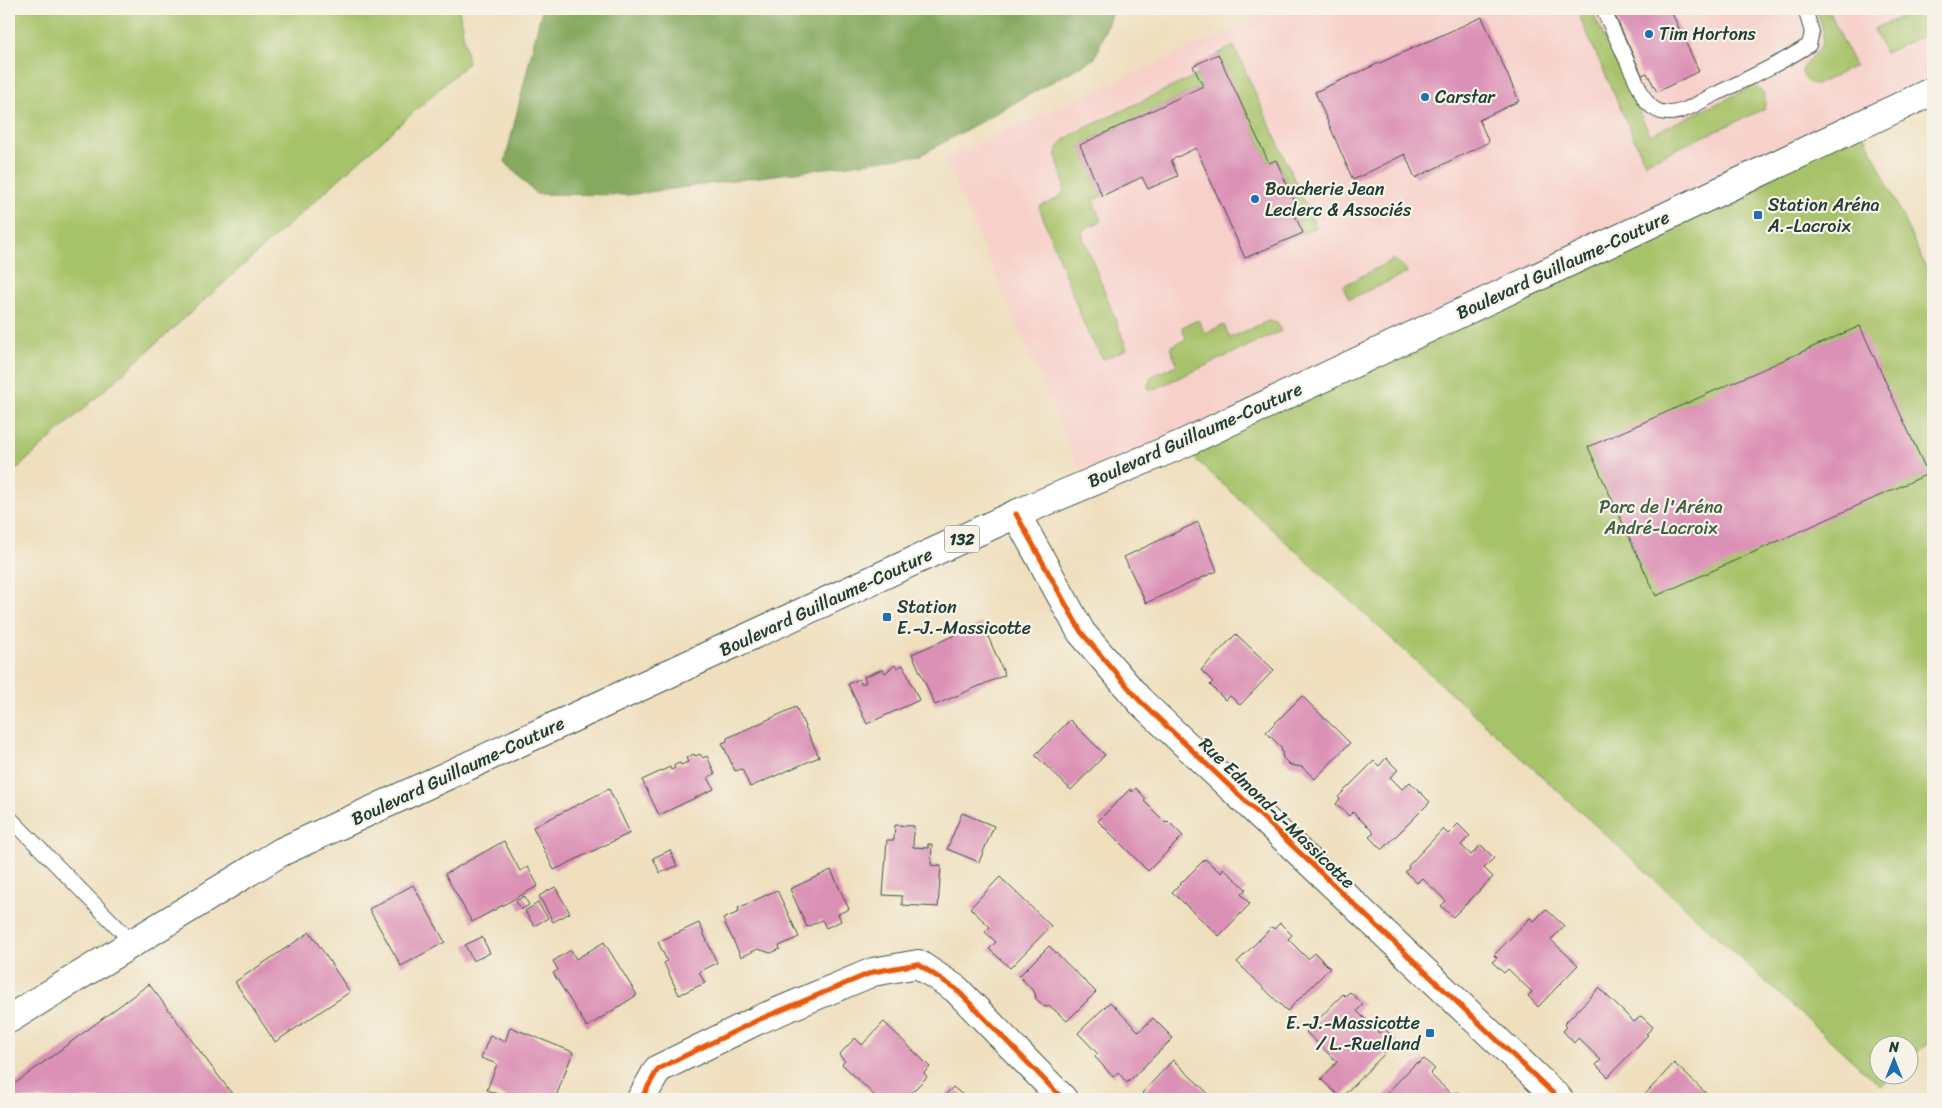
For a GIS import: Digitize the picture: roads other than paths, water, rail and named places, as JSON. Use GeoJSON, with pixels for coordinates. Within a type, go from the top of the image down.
{"type":"FeatureCollection","features":[{"type":"Feature","properties":{"kind":"main road","name":"Boulevard Guillaume-Couture"},"geometry":{"type":"LineString","coordinates":[[9,1019],[281,852],[1016,514],[1180,445],[1933,91]]}},
{"type":"Feature","properties":{"kind":"main road","name":"Rue Edmond-J-Massicotte"},"geometry":{"type":"LineString","coordinates":[[1016,514],[1081,632],[1138,700],[1559,1099]]}},
{"type":"Feature","properties":{"kind":"main road"},"geometry":{"type":"LineString","coordinates":[[641,1099],[658,1069],[750,1024],[873,972],[918,964],[956,989],[1063,1099]]}},
{"type":"Feature","properties":{"kind":"lane"},"geometry":{"type":"LineString","coordinates":[[1603,9],[1644,98],[1652,109],[1668,113],[1683,110],[1752,78],[1789,58],[1808,45],[1812,32],[1805,9]]}},
{"type":"Feature","properties":{"kind":"lane"},"geometry":{"type":"LineString","coordinates":[[9,817],[133,943]]}},
{"type":"Feature","properties":{"kind":"place","name":"Tim Hortons"},"geometry":{"type":"Point","coordinates":[1649,34]}},
{"type":"Feature","properties":{"kind":"place","name":"Carstar"},"geometry":{"type":"Point","coordinates":[1425,97]}},
{"type":"Feature","properties":{"kind":"place","name":"Boucherie Jean Leclerc & Associés"},"geometry":{"type":"Point","coordinates":[1255,199]}},
{"type":"Feature","properties":{"kind":"place","name":"Station Aréna A.-Lacroix"},"geometry":{"type":"Point","coordinates":[1758,215]}},
{"type":"Feature","properties":{"kind":"place","name":"Station E.-J.-Massicotte"},"geometry":{"type":"Point","coordinates":[887,617]}},
{"type":"Feature","properties":{"kind":"place","name":"E.-J.-Massicotte / L.-Ruelland"},"geometry":{"type":"Point","coordinates":[1430,1033]}},
{"type":"Feature","properties":{"kind":"park label","name":"Parc de l'Aréna André-Lacroix"},"geometry":{"type":"Point","coordinates":[1661,517]}}]}
